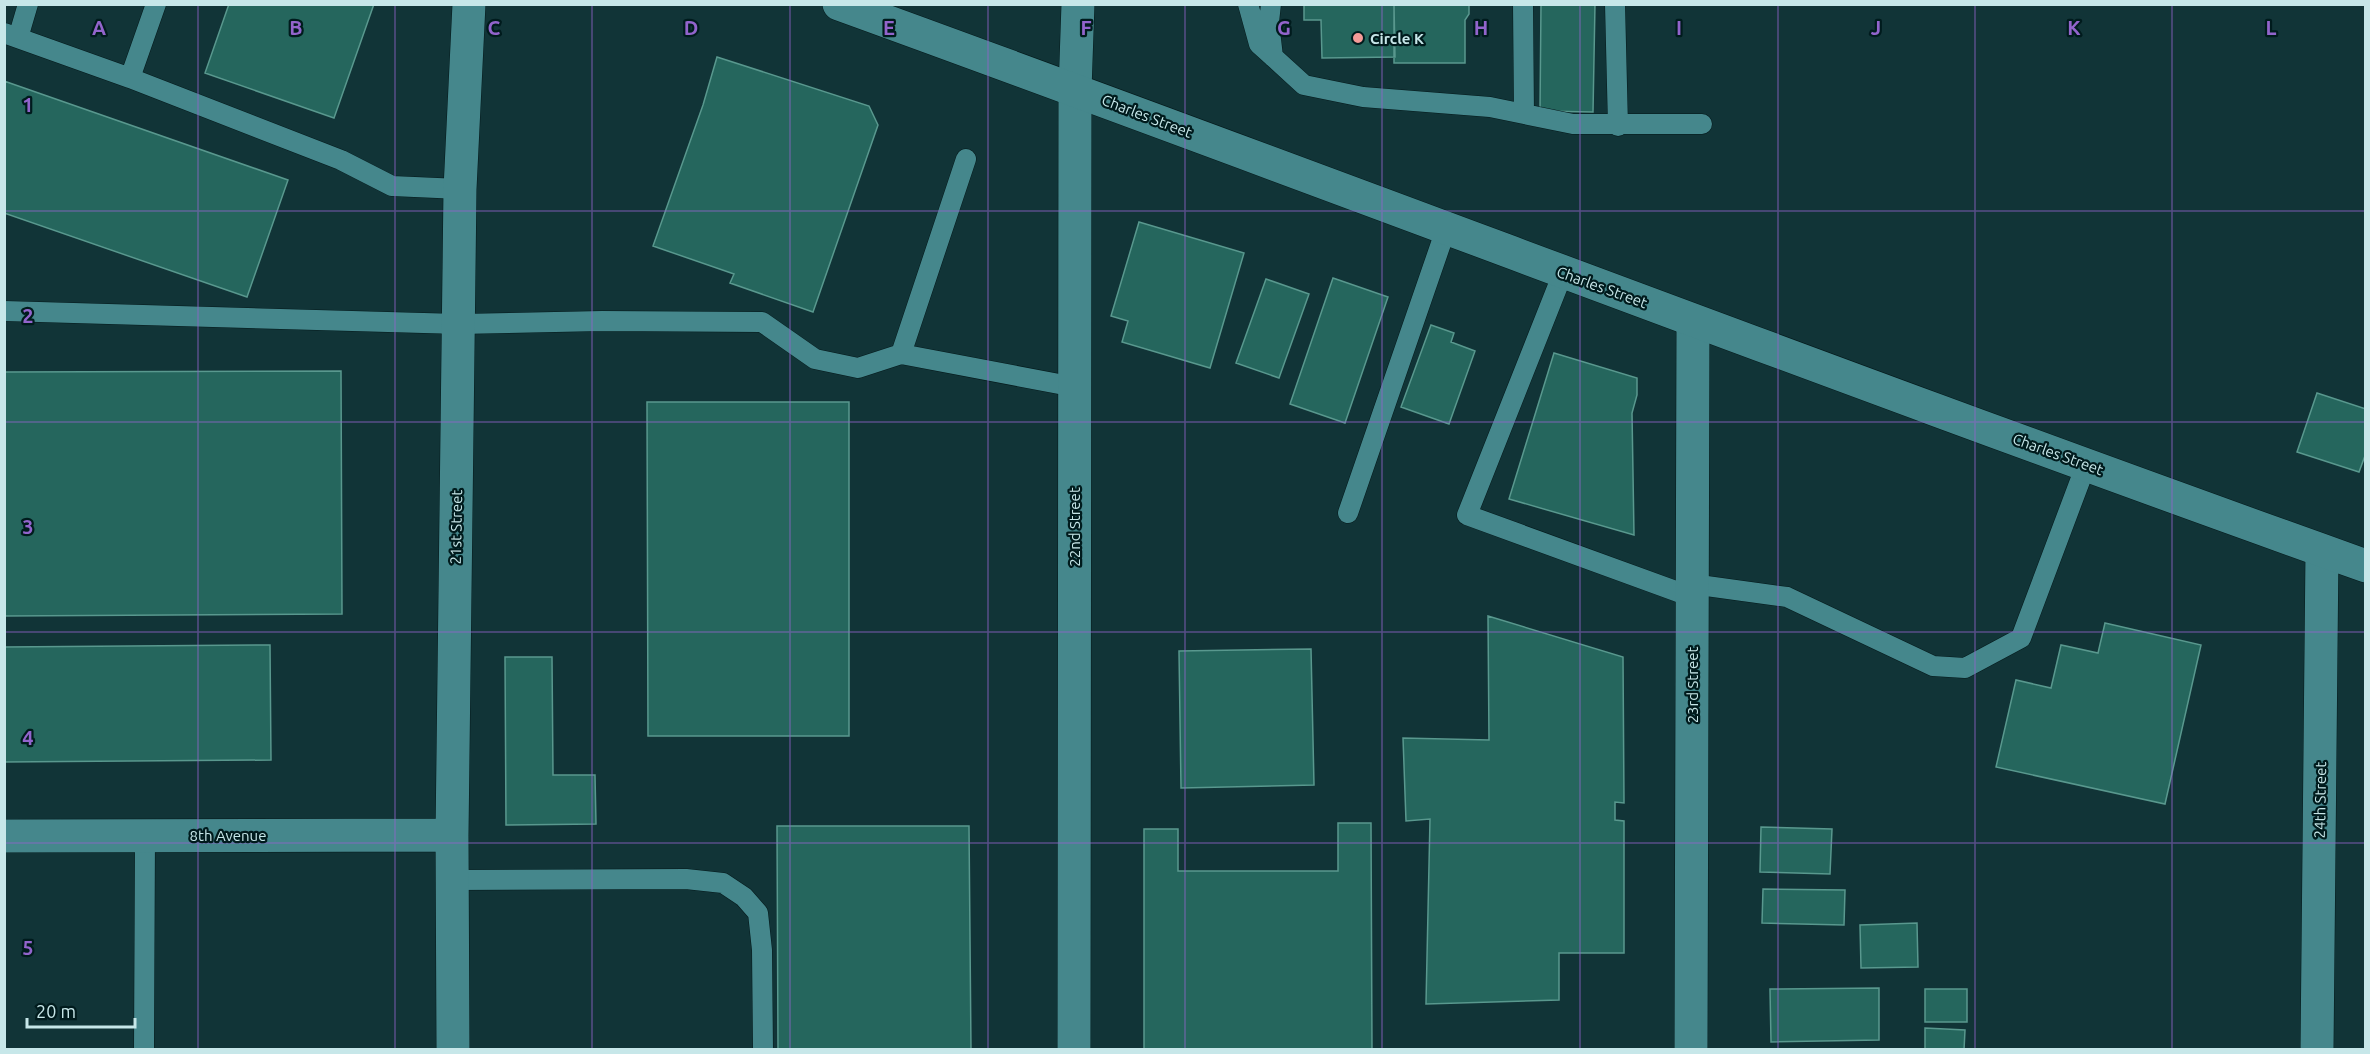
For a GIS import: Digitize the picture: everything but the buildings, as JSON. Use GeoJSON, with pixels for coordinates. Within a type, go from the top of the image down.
{"type":"FeatureCollection","features":[{"type":"Feature","properties":{"kind":"street","name":"21st Street"},"geometry":{"type":"LineString","coordinates":[[453,1050],[452,835],[460,189],[469,4]]}},
{"type":"Feature","properties":{"kind":"street","name":"Charles Street"},"geometry":{"type":"LineString","coordinates":[[839,4],[1693,321],[2366,566]]}},
{"type":"Feature","properties":{"kind":"street","name":"22nd Street"},"geometry":{"type":"LineString","coordinates":[[1074,1050],[1075,90],[1078,4]]}},
{"type":"Feature","properties":{"kind":"street","name":"23rd Street"},"geometry":{"type":"LineString","coordinates":[[1691,1050],[1693,321]]}},
{"type":"Feature","properties":{"kind":"street","name":"24th Street"},"geometry":{"type":"LineString","coordinates":[[2317,1050],[2322,551]]}},
{"type":"Feature","properties":{"kind":"street","name":"8th Avenue"},"geometry":{"type":"LineString","coordinates":[[4,836],[452,835]]}},
{"type":"Feature","properties":{"kind":"lane"},"geometry":{"type":"LineString","coordinates":[[28,4],[11,35],[130,78],[341,160],[392,186],[460,189]]}},
{"type":"Feature","properties":{"kind":"lane"},"geometry":{"type":"LineString","coordinates":[[130,78],[156,4]]}},
{"type":"Feature","properties":{"kind":"lane"},"geometry":{"type":"LineString","coordinates":[[1248,4],[1259,44],[1304,85],[1363,97],[1490,107],[1573,124],[1618,126],[1702,124]]}},
{"type":"Feature","properties":{"kind":"lane"},"geometry":{"type":"LineString","coordinates":[[1271,4],[1269,22],[1273,57]]}},
{"type":"Feature","properties":{"kind":"lane"},"geometry":{"type":"LineString","coordinates":[[1523,4],[1524,114]]}},
{"type":"Feature","properties":{"kind":"lane"},"geometry":{"type":"LineString","coordinates":[[1615,4],[1618,126]]}},
{"type":"Feature","properties":{"kind":"lane"},"geometry":{"type":"LineString","coordinates":[[901,354],[966,159]]}},
{"type":"Feature","properties":{"kind":"lane"},"geometry":{"type":"LineString","coordinates":[[1348,513],[1446,229]]}},
{"type":"Feature","properties":{"kind":"lane"},"geometry":{"type":"LineString","coordinates":[[1563,273],[1467,515],[1692,591],[1787,597],[1933,666],[1965,668],[2021,638],[2086,465]]}},
{"type":"Feature","properties":{"kind":"lane"},"geometry":{"type":"LineString","coordinates":[[4,311],[459,324],[602,321],[762,322],[815,359],[858,368],[901,354],[1075,387]]}},
{"type":"Feature","properties":{"kind":"lane"},"geometry":{"type":"LineString","coordinates":[[144,1050],[145,836]]}},
{"type":"Feature","properties":{"kind":"lane"},"geometry":{"type":"LineString","coordinates":[[452,880],[686,879],[723,883],[744,897],[758,913],[762,950],[763,1050]]}},
{"type":"Feature","properties":{"kind":"place","name":"Circle K"},"geometry":{"type":"Point","coordinates":[1358,38]}}]}
